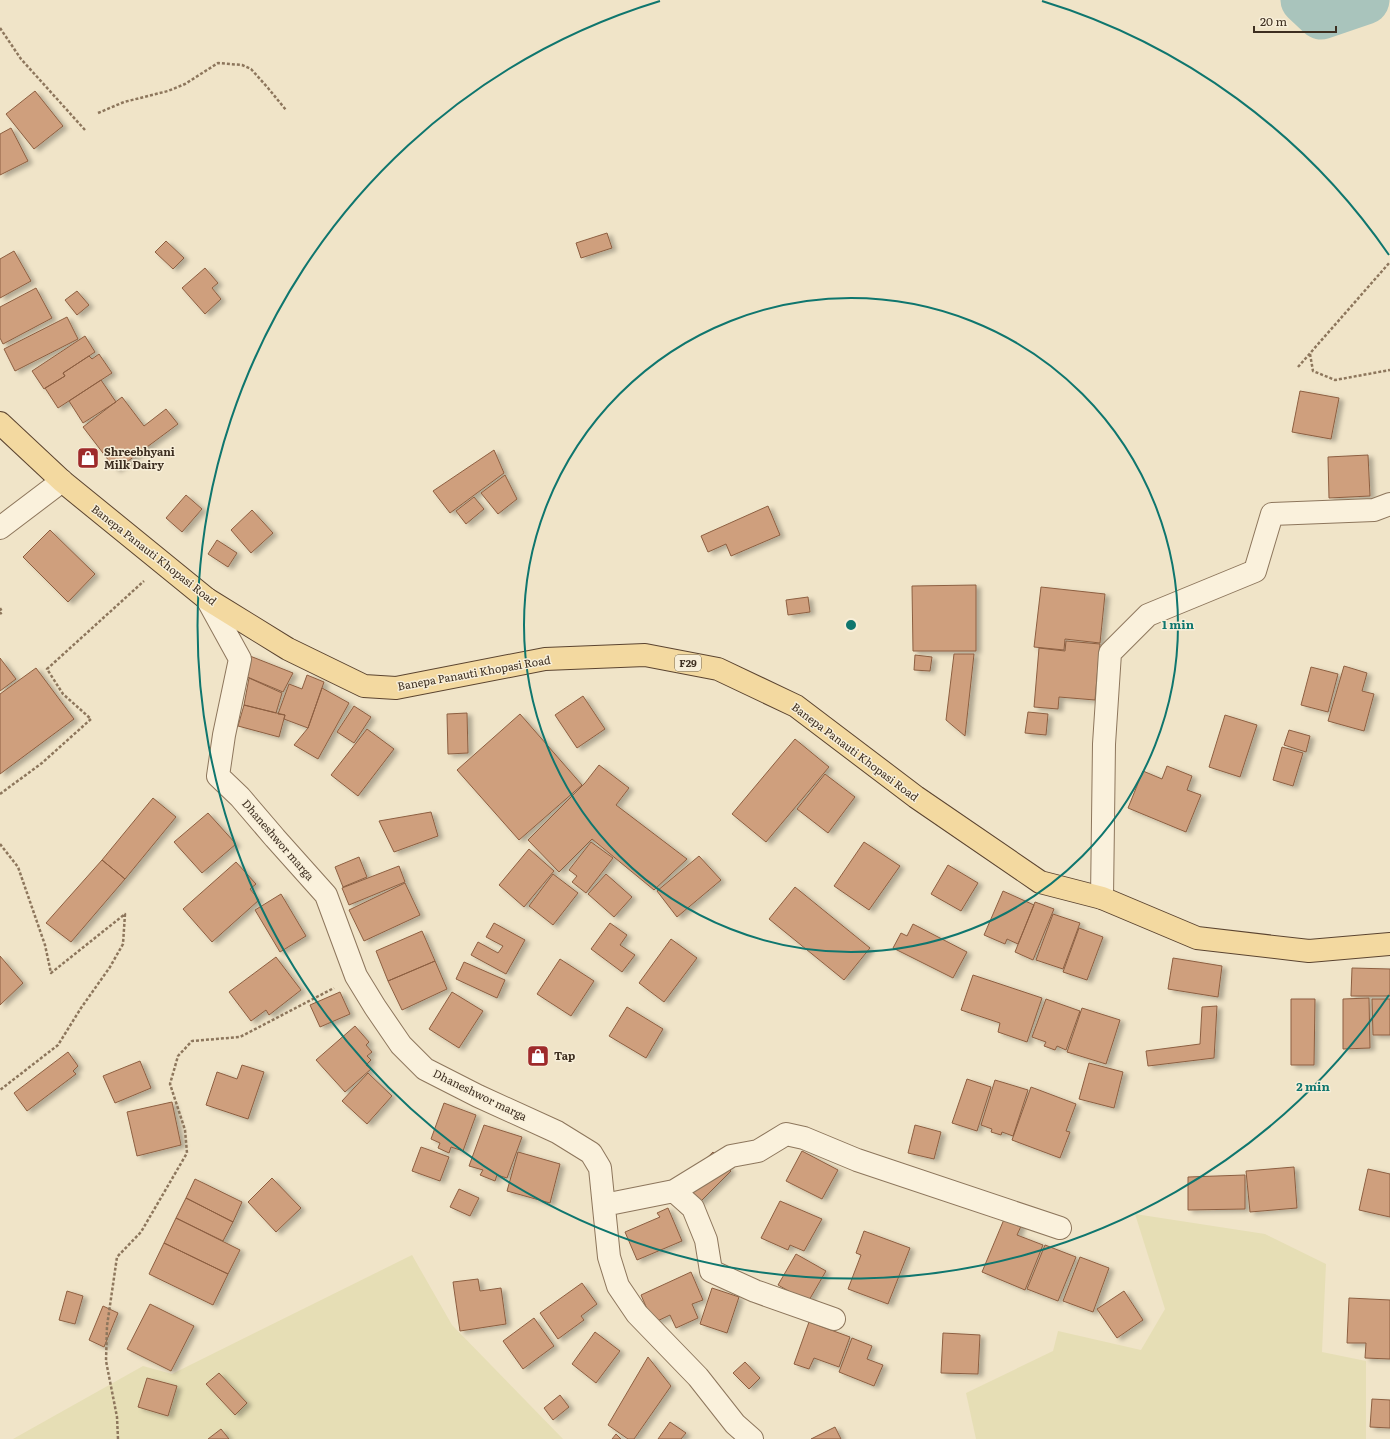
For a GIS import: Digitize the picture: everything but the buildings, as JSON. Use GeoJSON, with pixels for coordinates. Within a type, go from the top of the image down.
{"type":"FeatureCollection","features":[{"type":"Feature","properties":{"kind":"main road","name":"Banepa Panauti Khopasi Road"},"geometry":{"type":"LineString","coordinates":[[0,423],[62,481],[207,599],[288,649],[364,686],[396,688],[545,659],[645,655],[718,669],[796,706],[916,797],[1040,882],[1102,898],[1197,938],[1309,952],[1390,944]]}},
{"type":"Feature","properties":{"kind":"street"},"geometry":{"type":"LineString","coordinates":[[0,528],[62,481]]}},
{"type":"Feature","properties":{"kind":"street"},"geometry":{"type":"LineString","coordinates":[[1102,898],[1104,744],[1110,653],[1148,615],[1255,571],[1272,514],[1374,510],[1390,504]]}},
{"type":"Feature","properties":{"kind":"street","name":"Dhaneshwor marga"},"geometry":{"type":"LineString","coordinates":[[207,599],[240,659],[224,735],[218,776],[240,797],[326,895],[356,976],[374,1008],[401,1045],[425,1069],[478,1096],[557,1132],[591,1153],[600,1168],[609,1257],[618,1286],[637,1314],[698,1377],[735,1424],[752,1439]]}},
{"type":"Feature","properties":{"kind":"street"},"geometry":{"type":"LineString","coordinates":[[604,1205],[674,1191],[731,1156],[758,1151],[786,1134],[804,1138],[858,1160],[1060,1228]]}},
{"type":"Feature","properties":{"kind":"street"},"geometry":{"type":"LineString","coordinates":[[674,1191],[693,1208],[706,1240],[711,1271],[755,1291],[834,1319]]}},
{"type":"Feature","properties":{"kind":"path"},"geometry":{"type":"LineString","coordinates":[[0,28],[21,59],[85,130]]}},
{"type":"Feature","properties":{"kind":"path"},"geometry":{"type":"LineString","coordinates":[[98,113],[124,102],[168,91],[185,84],[218,63],[242,65],[250,69],[286,110]]}},
{"type":"Feature","properties":{"kind":"path"},"geometry":{"type":"LineString","coordinates":[[1298,367],[1390,262]]}},
{"type":"Feature","properties":{"kind":"path"},"geometry":{"type":"LineString","coordinates":[[1310,354],[1313,371],[1335,380],[1390,370]]}},
{"type":"Feature","properties":{"kind":"path"},"geometry":{"type":"LineString","coordinates":[[0,794],[42,763],[91,719],[63,694],[47,669],[163,564]]}},
{"type":"Feature","properties":{"kind":"path"},"geometry":{"type":"LineString","coordinates":[[0,608],[2,612],[0,614]]}},
{"type":"Feature","properties":{"kind":"path"},"geometry":{"type":"LineString","coordinates":[[0,844],[18,867],[45,945],[51,973],[125,914],[123,944],[110,967],[81,1008],[58,1045],[0,1090]]}},
{"type":"Feature","properties":{"kind":"path"},"geometry":{"type":"LineString","coordinates":[[118,1439],[117,1417],[106,1361],[107,1326],[117,1257],[141,1232],[187,1153],[185,1130],[170,1084],[178,1056],[192,1041],[240,1037],[356,976]]}},
{"type":"Feature","properties":{"kind":"shaded area"},"geometry":{"type":"Polygon","coordinates":[[[1135,1214],[1265,1234],[1326,1264],[1322,1352],[1366,1361],[1366,1439],[976,1439],[966,1393],[1053,1351],[1058,1331],[1141,1350],[1165,1309],[1135,1214]]]}},
{"type":"Feature","properties":{"kind":"shaded area"},"geometry":{"type":"Polygon","coordinates":[[[412,1255],[452,1325],[563,1439],[13,1439],[143,1366],[172,1374],[412,1255]]]}},
{"type":"Feature","properties":{"kind":"waterway"},"geometry":{"type":"LineString","coordinates":[[1305,0],[1321,15],[1365,0]]}},
{"type":"Feature","properties":{"kind":"place","name":"Shreebhyani Milk Dairy"},"geometry":{"type":"Point","coordinates":[88,458]}},
{"type":"Feature","properties":{"kind":"place","name":"Tap"},"geometry":{"type":"Point","coordinates":[538,1056]}}]}
